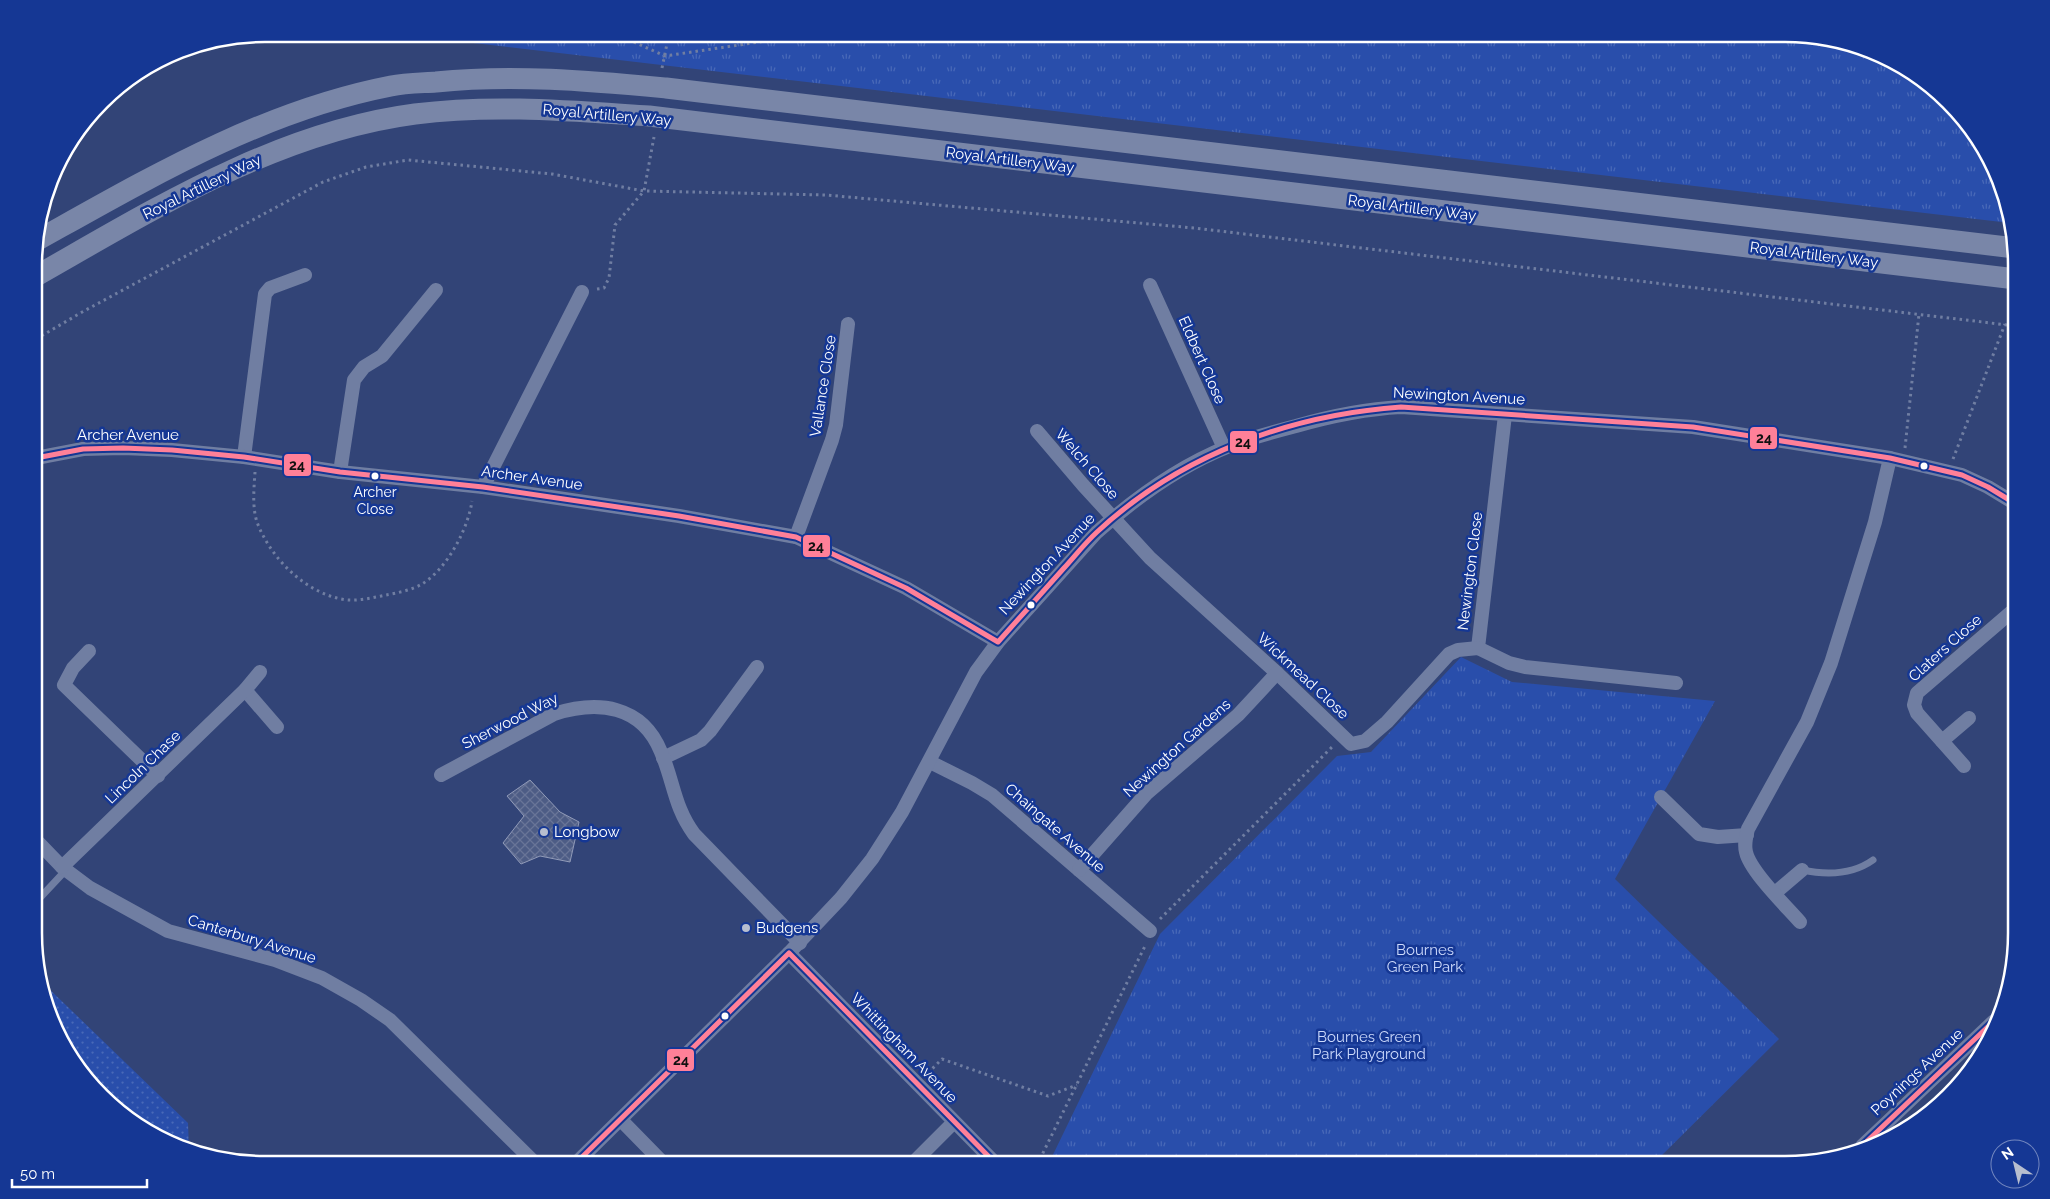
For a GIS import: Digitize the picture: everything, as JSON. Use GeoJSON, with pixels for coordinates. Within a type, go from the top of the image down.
{"type":"FeatureCollection","features":[{"type":"Feature","properties":{"kind":"main road","name":"Royal Artillery Way"},"geometry":{"type":"LineString","coordinates":[[44,237],[132,187],[229,138],[310,107],[392,86],[480,78],[568,79],[666,88],[2007,247]]}},
{"type":"Feature","properties":{"kind":"main road","name":"Royal Artillery Way"},"geometry":{"type":"LineString","coordinates":[[42,273],[200,185],[262,157],[313,138],[365,124],[414,114],[513,108],[649,116],[2008,278]]}},
{"type":"Feature","properties":{"kind":"street"},"geometry":{"type":"LineString","coordinates":[[250,458],[265,294],[270,288],[305,275]]}},
{"type":"Feature","properties":{"kind":"street","name":"Eldbert Close"},"geometry":{"type":"LineString","coordinates":[[1150,285],[1224,448]]}},
{"type":"Feature","properties":{"kind":"street"},"geometry":{"type":"LineString","coordinates":[[340,472],[354,380],[364,368],[382,356],[436,290]]}},
{"type":"Feature","properties":{"kind":"street"},"geometry":{"type":"LineString","coordinates":[[479,486],[582,292]]}},
{"type":"Feature","properties":{"kind":"street","name":"Vallance Close"},"geometry":{"type":"LineString","coordinates":[[796,537],[834,432],[848,324]]}},
{"type":"Feature","properties":{"kind":"street","name":"Newington Avenue"},"geometry":{"type":"LineString","coordinates":[[583,1156],[800,942],[841,898],[872,859],[902,812],[976,672],[998,642],[1096,533],[1113,518],[1160,484],[1224,448],[1258,436],[1362,410],[1401,407],[1693,427],[1897,460]]}},
{"type":"Feature","properties":{"kind":"street","name":"Newington Close"},"geometry":{"type":"LineString","coordinates":[[1504,415],[1478,648],[1509,663],[1525,667],[1676,683]]}},
{"type":"Feature","properties":{"kind":"street","name":"Welch Close"},"geometry":{"type":"LineString","coordinates":[[1038,431],[1113,518]]}},
{"type":"Feature","properties":{"kind":"street","name":"Archer Avenue"},"geometry":{"type":"LineString","coordinates":[[42,457],[83,449],[123,448],[172,450],[250,458],[340,472],[479,486],[679,516],[796,537],[906,588],[998,642]]}},
{"type":"Feature","properties":{"kind":"street"},"geometry":{"type":"LineString","coordinates":[[1800,922],[1749,860],[1745,839],[1807,722],[1831,663],[1874,522],[1897,460],[1962,475],[2008,499]]}},
{"type":"Feature","properties":{"kind":"street","name":"Wickmead Close"},"geometry":{"type":"LineString","coordinates":[[1113,518],[1150,558],[1277,673],[1351,744],[1365,741],[1387,722],[1449,654],[1458,650],[1478,648]]}},
{"type":"Feature","properties":{"kind":"street","name":"Claters Close"},"geometry":{"type":"LineString","coordinates":[[1964,766],[1917,713],[1914,705],[1917,693],[2008,615]]}},
{"type":"Feature","properties":{"kind":"street"},"geometry":{"type":"LineString","coordinates":[[89,651],[73,668],[64,685],[158,776]]}},
{"type":"Feature","properties":{"kind":"street"},"geometry":{"type":"LineString","coordinates":[[663,758],[700,740],[710,731],[757,667]]}},
{"type":"Feature","properties":{"kind":"street","name":"Lincoln Chase"},"geometry":{"type":"LineString","coordinates":[[64,868],[245,690],[260,672]]}},
{"type":"Feature","properties":{"kind":"street","name":"Newington Gardens"},"geometry":{"type":"LineString","coordinates":[[1079,870],[1146,794],[1238,715],[1277,673]]}},
{"type":"Feature","properties":{"kind":"street"},"geometry":{"type":"LineString","coordinates":[[245,690],[277,727]]}},
{"type":"Feature","properties":{"kind":"street","name":"Sherwood Way"},"geometry":{"type":"LineString","coordinates":[[441,775],[554,714],[586,706],[600,706],[630,716],[643,725],[654,738],[663,758],[683,819],[694,834],[800,942]]}},
{"type":"Feature","properties":{"kind":"street"},"geometry":{"type":"LineString","coordinates":[[1942,741],[1969,718]]}},
{"type":"Feature","properties":{"kind":"street","name":"Chaingate Avenue"},"geometry":{"type":"LineString","coordinates":[[930,762],[992,795],[1150,931]]}},
{"type":"Feature","properties":{"kind":"street"},"geometry":{"type":"LineString","coordinates":[[1661,797],[1699,834],[1718,837],[1747,834]]}},
{"type":"Feature","properties":{"kind":"street","name":"Canterbury Avenue"},"geometry":{"type":"LineString","coordinates":[[42,846],[64,868],[99,893],[168,931],[275,960],[322,978],[361,1000],[390,1020],[528,1156]]}},
{"type":"Feature","properties":{"kind":"street"},"geometry":{"type":"LineString","coordinates":[[1775,893],[1802,870]]}},
{"type":"Feature","properties":{"kind":"street","name":"Whittingham Avenue"},"geometry":{"type":"LineString","coordinates":[[789,953],[988,1156]]}},
{"type":"Feature","properties":{"kind":"street","name":"Poynings Avenue"},"geometry":{"type":"LineString","coordinates":[[1867,1141],[1987,1028]]}},
{"type":"Feature","properties":{"kind":"street"},"geometry":{"type":"LineString","coordinates":[[620,1120],[656,1156]]}},
{"type":"Feature","properties":{"kind":"street"},"geometry":{"type":"LineString","coordinates":[[920,1156],[954,1122]]}},
{"type":"Feature","properties":{"kind":"lane"},"geometry":{"type":"LineString","coordinates":[[1802,870],[1821,874],[1841,872],[1862,868],[1873,860]]}},
{"type":"Feature","properties":{"kind":"lane"},"geometry":{"type":"LineString","coordinates":[[42,895],[64,868]]}},
{"type":"Feature","properties":{"kind":"path"},"geometry":{"type":"LineString","coordinates":[[634,42],[665,56],[759,42]]}},
{"type":"Feature","properties":{"kind":"path"},"geometry":{"type":"LineString","coordinates":[[661,74],[668,42]]}},
{"type":"Feature","properties":{"kind":"path"},"geometry":{"type":"LineString","coordinates":[[582,292],[604,288],[609,278],[616,224],[644,191],[654,137]]}},
{"type":"Feature","properties":{"kind":"path"},"geometry":{"type":"LineString","coordinates":[[42,336],[315,186],[366,167],[408,160],[552,174],[644,191],[826,195],[1194,228],[2008,325]]}},
{"type":"Feature","properties":{"kind":"path"},"geometry":{"type":"LineString","coordinates":[[1897,460],[1919,314]]}},
{"type":"Feature","properties":{"kind":"path"},"geometry":{"type":"LineString","coordinates":[[1948,471],[2005,324]]}},
{"type":"Feature","properties":{"kind":"path"},"geometry":{"type":"LineString","coordinates":[[250,458],[257,521],[267,541],[279,559],[294,575],[317,591],[341,599],[362,600],[398,593],[422,584],[449,559],[464,530],[479,486]]}},
{"type":"Feature","properties":{"kind":"path"},"geometry":{"type":"LineString","coordinates":[[1041,1156],[1143,953],[1150,931],[1343,736]]}},
{"type":"Feature","properties":{"kind":"path"},"geometry":{"type":"LineString","coordinates":[[917,1084],[942,1059],[1048,1096],[1077,1085]]}},
{"type":"Feature","properties":{"kind":"green space"},"geometry":{"type":"Polygon","coordinates":[[[465,42],[1785,42],[1814,44],[1870,59],[1896,72],[1932,98],[1952,118],[1978,154],[1991,180],[2003,222],[465,42]]]}},
{"type":"Feature","properties":{"kind":"green space","name":"Bournes Green Park"},"geometry":{"type":"Polygon","coordinates":[[[1461,657],[1512,682],[1715,701],[1615,879],[1779,1039],[1661,1156],[1052,1156],[1160,934],[1337,756],[1371,752],[1461,657]]]}},
{"type":"Feature","properties":{"kind":"green space"},"geometry":{"type":"Polygon","coordinates":[[[50,989],[188,1123],[189,1143],[154,1127],[118,1101],[98,1081],[72,1045],[59,1019],[50,989]]]}},
{"type":"Feature","properties":{"kind":"building","name":"Longbow"},"geometry":{"type":"Polygon","coordinates":[[[530,780],[560,812],[579,822],[570,862],[540,856],[521,864],[503,843],[524,816],[507,796],[530,780]]]}},
{"type":"Feature","properties":{"kind":"transit line","name":"24"},"geometry":{"type":"LineString","coordinates":[[42,457],[83,449],[123,448],[172,450],[244,457],[340,472],[483,487],[679,516],[796,537],[906,588],[998,642],[1093,536],[1129,505],[1164,481],[1200,461],[1238,444],[1277,430],[1318,419],[1359,412],[1401,407],[1693,427],[1890,458],[1962,475],[2008,499]]}},
{"type":"Feature","properties":{"kind":"transit line","name":"24"},"geometry":{"type":"LineString","coordinates":[[583,1156],[789,953],[988,1156]]}},
{"type":"Feature","properties":{"kind":"transit line","name":"24"},"geometry":{"type":"LineString","coordinates":[[1867,1141],[1987,1028]]}},
{"type":"Feature","properties":{"kind":"place","name":"Archer Close"},"geometry":{"type":"Point","coordinates":[375,476]}},
{"type":"Feature","properties":{"kind":"place","name":"Longbow"},"geometry":{"type":"Point","coordinates":[544,832]}},
{"type":"Feature","properties":{"kind":"place","name":"Budgens"},"geometry":{"type":"Point","coordinates":[746,928]}},
{"type":"Feature","properties":{"kind":"park label","name":"Bournes Green Park Playground"},"geometry":{"type":"Point","coordinates":[1369,1046]}}]}
